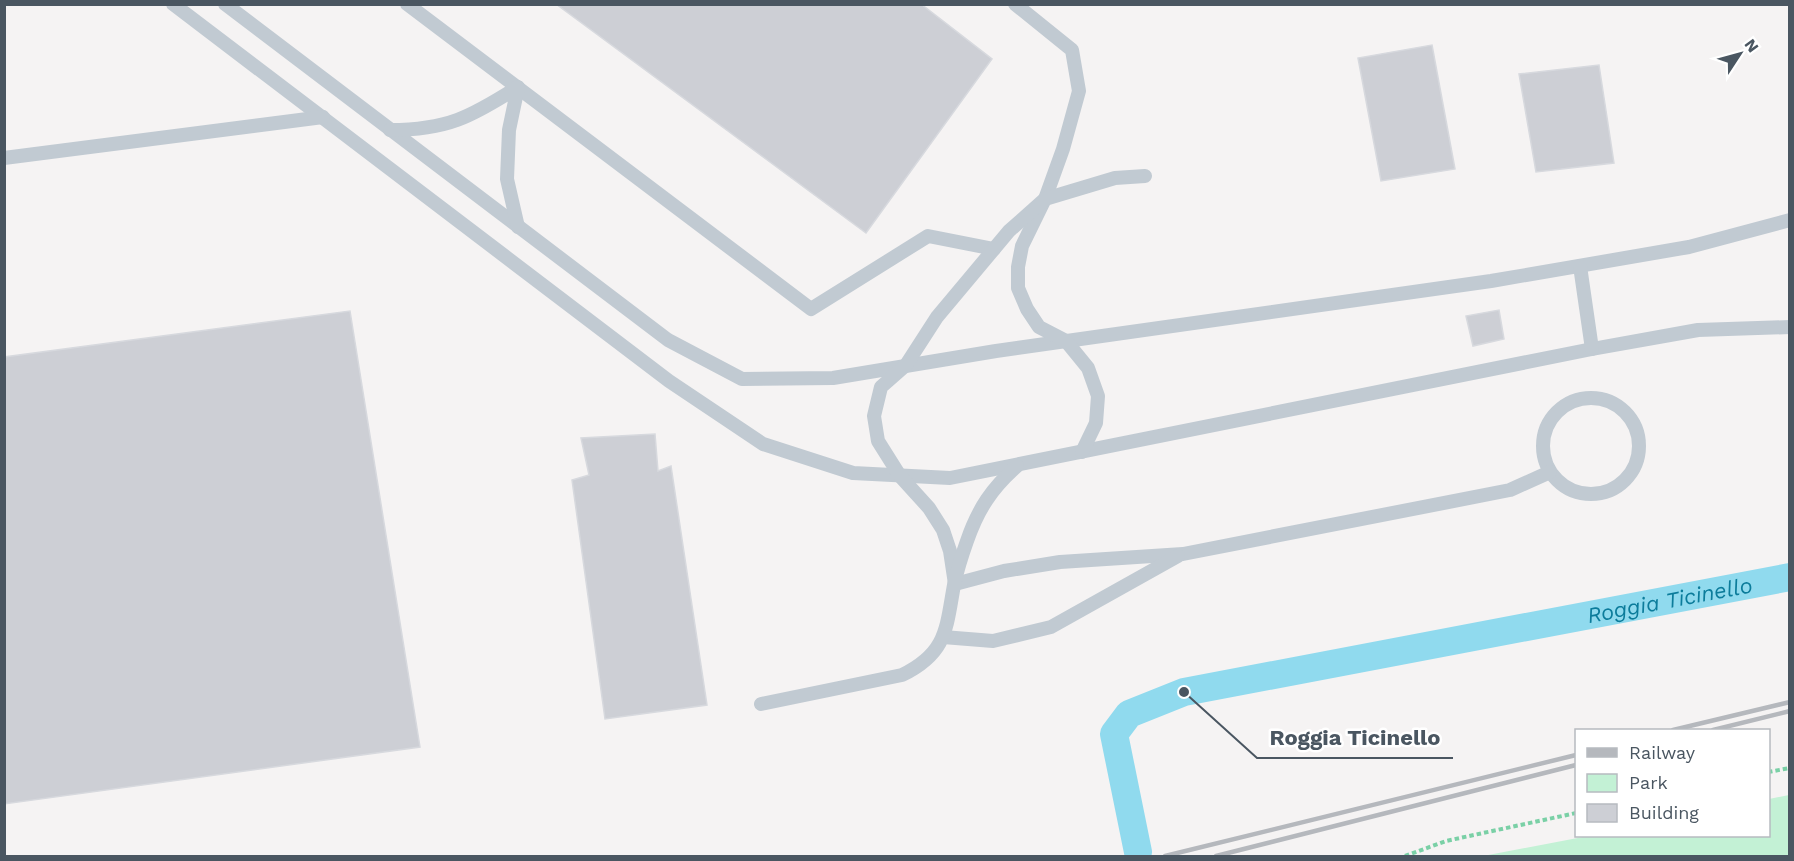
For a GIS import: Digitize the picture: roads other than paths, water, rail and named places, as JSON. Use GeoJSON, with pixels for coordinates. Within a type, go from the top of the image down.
{"type":"FeatureCollection","features":[{"type":"Feature","properties":{"kind":"lane"},"geometry":{"type":"LineString","coordinates":[[174,4],[669,381],[763,444],[853,472],[950,478],[1592,349],[1698,330],[1790,327]]}},
{"type":"Feature","properties":{"kind":"lane"},"geometry":{"type":"LineString","coordinates":[[225,4],[668,340],[742,379],[833,378],[1066,341],[1491,281],[1689,247],[1790,220]]}},
{"type":"Feature","properties":{"kind":"lane"},"geometry":{"type":"LineString","coordinates":[[407,4],[812,309],[928,236],[994,249]]}},
{"type":"Feature","properties":{"kind":"lane"},"geometry":{"type":"LineString","coordinates":[[1015,4],[1072,50],[1079,91],[1064,149],[1045,199],[1022,246],[1018,267],[1018,288],[1027,309],[1039,327],[1066,341],[1088,368],[1098,396],[1096,423],[1082,452]]}},
{"type":"Feature","properties":{"kind":"lane"},"geometry":{"type":"LineString","coordinates":[[390,130],[419,130],[447,124],[484,108],[518,87]]}},
{"type":"Feature","properties":{"kind":"lane"},"geometry":{"type":"LineString","coordinates":[[518,87],[509,130],[507,179],[518,227]]}},
{"type":"Feature","properties":{"kind":"lane"},"geometry":{"type":"LineString","coordinates":[[4,158],[322,117]]}},
{"type":"Feature","properties":{"kind":"lane"},"geometry":{"type":"LineString","coordinates":[[955,584],[950,551],[943,530],[929,508],[900,476],[878,441],[874,416],[880,387],[906,365],[937,317],[1009,231],[1045,199],[1115,178],[1145,176]]}},
{"type":"Feature","properties":{"kind":"lane"},"geometry":{"type":"LineString","coordinates":[[1580,266],[1592,349]]}},
{"type":"Feature","properties":{"kind":"lane"},"geometry":{"type":"LineString","coordinates":[[1583,398],[1599,398],[1614,403],[1627,413],[1636,427],[1639,442],[1638,458],[1632,473],[1621,484],[1607,492],[1591,495],[1575,492],[1561,484],[1550,472],[1544,457],[1543,441],[1547,426],[1556,412],[1568,403],[1583,398]]}},
{"type":"Feature","properties":{"kind":"lane"},"geometry":{"type":"LineString","coordinates":[[761,704],[902,675],[934,653],[943,637],[967,540],[980,511],[991,491],[1019,464]]}},
{"type":"Feature","properties":{"kind":"lane"},"geometry":{"type":"LineString","coordinates":[[955,584],[1004,571],[1060,562],[1183,554],[1510,490],[1550,472]]}},
{"type":"Feature","properties":{"kind":"lane"},"geometry":{"type":"LineString","coordinates":[[943,637],[993,641],[1051,627],[1183,554]]}},
{"type":"Feature","properties":{"kind":"waterway","name":"Roggia Ticinello"},"geometry":{"type":"LineString","coordinates":[[1138,852],[1114,734],[1129,714],[1184,692],[1790,577]]}},
{"type":"Feature","properties":{"kind":"railway"},"geometry":{"type":"LineString","coordinates":[[1677,729],[1790,702]]}},
{"type":"Feature","properties":{"kind":"railway"},"geometry":{"type":"LineString","coordinates":[[1717,729],[1790,711]]}},
{"type":"Feature","properties":{"kind":"railway"},"geometry":{"type":"LineString","coordinates":[[1165,856],[1575,755]]}},
{"type":"Feature","properties":{"kind":"railway"},"geometry":{"type":"LineString","coordinates":[[1216,856],[1575,765]]}},
{"type":"Feature","properties":{"kind":"place","name":"Roggia Ticinello"},"geometry":{"type":"Point","coordinates":[1184,692]}}]}
